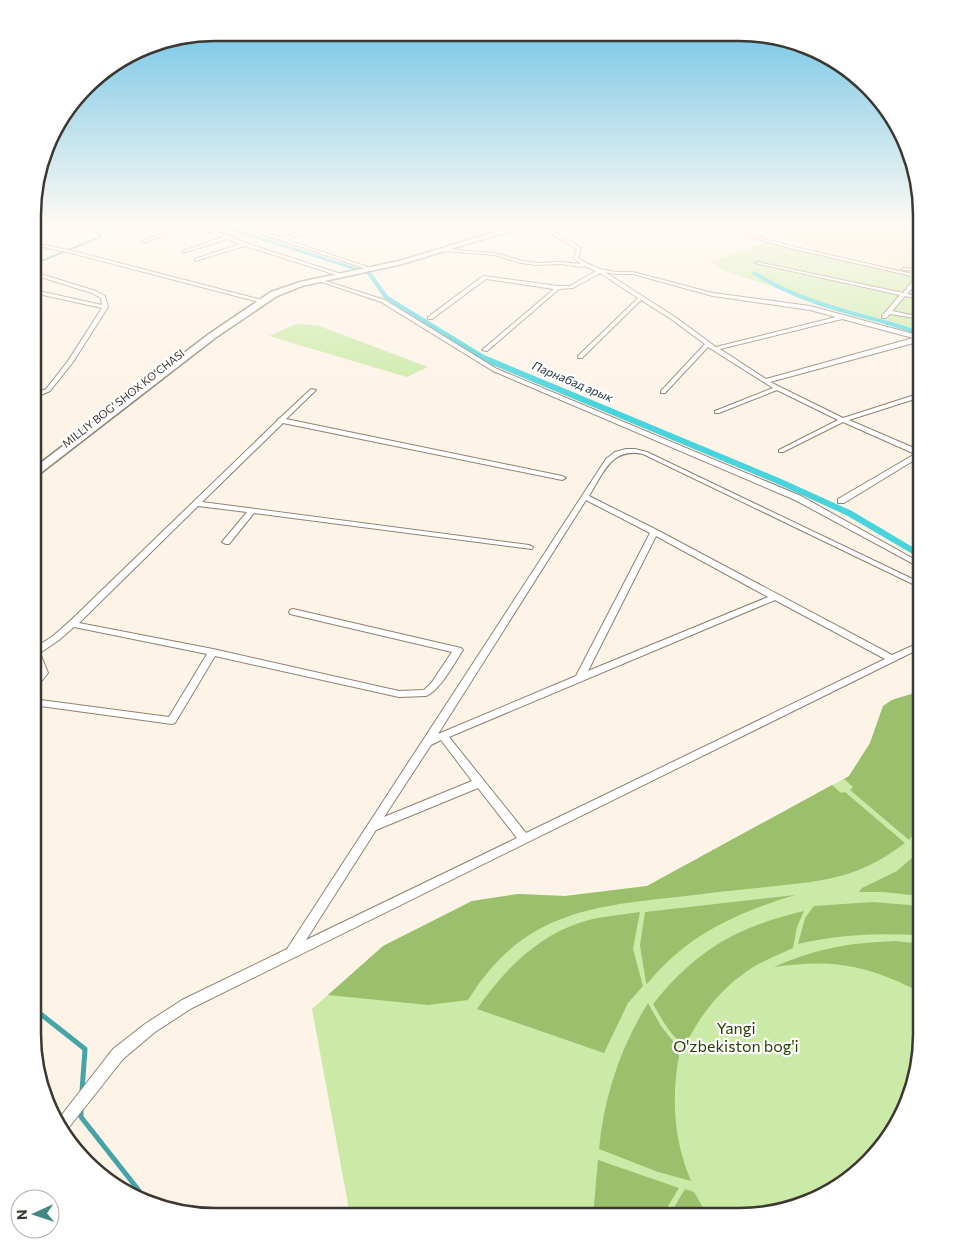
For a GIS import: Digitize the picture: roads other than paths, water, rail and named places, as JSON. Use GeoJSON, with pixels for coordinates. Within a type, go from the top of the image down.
{"type":"FeatureCollection","features":[{"type":"Feature","properties":{"kind":"main road","name":"MILLIY BOG‘ SHOX KO‘CHASI"},"geometry":{"type":"LineString","coordinates":[[41,468],[177,371],[225,329],[265,300],[285,289],[300,285]]}},
{"type":"Feature","properties":{"kind":"main road","name":"MILLIY BOG‘ SHOX KO‘CHASI"},"geometry":{"type":"LineString","coordinates":[[41,476],[92,433]]}},
{"type":"Feature","properties":{"kind":"street"},"geometry":{"type":"LineString","coordinates":[[41,393],[48,390],[70,362],[104,307],[103,297],[73,285]]}},
{"type":"Feature","properties":{"kind":"street"},"geometry":{"type":"LineString","coordinates":[[206,285],[265,300]]}},
{"type":"Feature","properties":{"kind":"street"},"geometry":{"type":"LineString","coordinates":[[337,285],[384,301],[494,370],[798,498],[913,561]]}},
{"type":"Feature","properties":{"kind":"street"},"geometry":{"type":"LineString","coordinates":[[430,318],[473,285]]}},
{"type":"Feature","properties":{"kind":"street"},"geometry":{"type":"LineString","coordinates":[[538,285],[558,288],[574,285]]}},
{"type":"Feature","properties":{"kind":"street"},"geometry":{"type":"LineString","coordinates":[[622,285],[673,318],[715,349],[777,388],[843,420],[913,450]]}},
{"type":"Feature","properties":{"kind":"street"},"geometry":{"type":"LineString","coordinates":[[680,285],[714,294],[810,308],[913,336]]}},
{"type":"Feature","properties":{"kind":"street"},"geometry":{"type":"LineString","coordinates":[[859,285],[913,297]]}},
{"type":"Feature","properties":{"kind":"street"},"geometry":{"type":"LineString","coordinates":[[884,317],[912,285]]}},
{"type":"Feature","properties":{"kind":"street"},"geometry":{"type":"LineString","coordinates":[[486,350],[558,288]]}},
{"type":"Feature","properties":{"kind":"street"},"geometry":{"type":"LineString","coordinates":[[41,294],[104,307]]}},
{"type":"Feature","properties":{"kind":"street"},"geometry":{"type":"LineString","coordinates":[[580,356],[640,297]]}},
{"type":"Feature","properties":{"kind":"street"},"geometry":{"type":"LineString","coordinates":[[888,312],[913,316]]}},
{"type":"Feature","properties":{"kind":"street"},"geometry":{"type":"LineString","coordinates":[[715,349],[844,317]]}},
{"type":"Feature","properties":{"kind":"street"},"geometry":{"type":"LineString","coordinates":[[765,381],[913,340]]}},
{"type":"Feature","properties":{"kind":"street"},"geometry":{"type":"LineString","coordinates":[[663,392],[708,344]]}},
{"type":"Feature","properties":{"kind":"street"},"geometry":{"type":"LineString","coordinates":[[717,412],[777,388]]}},
{"type":"Feature","properties":{"kind":"street"},"geometry":{"type":"LineString","coordinates":[[41,648],[72,624],[312,390]]}},
{"type":"Feature","properties":{"kind":"street"},"geometry":{"type":"LineString","coordinates":[[781,451],[843,420],[913,398]]}},
{"type":"Feature","properties":{"kind":"street"},"geometry":{"type":"LineString","coordinates":[[280,420],[562,478]]}},
{"type":"Feature","properties":{"kind":"street"},"geometry":{"type":"LineString","coordinates":[[291,953],[584,497],[609,459],[617,453],[625,450],[645,452],[913,582]]}},
{"type":"Feature","properties":{"kind":"street"},"geometry":{"type":"LineString","coordinates":[[841,501],[913,459]]}},
{"type":"Feature","properties":{"kind":"street"},"geometry":{"type":"LineString","coordinates":[[584,497],[654,532],[892,659]]}},
{"type":"Feature","properties":{"kind":"street"},"geometry":{"type":"LineString","coordinates":[[196,503],[529,547]]}},
{"type":"Feature","properties":{"kind":"street"},"geometry":{"type":"LineString","coordinates":[[226,542],[252,510]]}},
{"type":"Feature","properties":{"kind":"street"},"geometry":{"type":"LineString","coordinates":[[580,678],[654,532]]}},
{"type":"Feature","properties":{"kind":"street"},"geometry":{"type":"LineString","coordinates":[[427,742],[775,597]]}},
{"type":"Feature","properties":{"kind":"street"},"geometry":{"type":"LineString","coordinates":[[72,624],[213,652],[399,694],[426,693],[435,684],[458,650],[293,612]]}},
{"type":"Feature","properties":{"kind":"street"},"geometry":{"type":"LineString","coordinates":[[66,1121],[118,1054],[150,1028],[186,1004],[912,649]]}},
{"type":"Feature","properties":{"kind":"street"},"geometry":{"type":"LineString","coordinates":[[41,703],[172,721],[213,652]]}},
{"type":"Feature","properties":{"kind":"street"},"geometry":{"type":"LineString","coordinates":[[443,736],[478,783],[524,839]]}},
{"type":"Feature","properties":{"kind":"street"},"geometry":{"type":"LineString","coordinates":[[372,827],[478,783]]}},
{"type":"Feature","properties":{"kind":"waterway","name":"Парнабад арык"},"geometry":{"type":"LineString","coordinates":[[378,285],[386,297],[481,357],[776,480],[849,513],[913,551]]}},
{"type":"Feature","properties":{"kind":"waterway"},"geometry":{"type":"LineString","coordinates":[[774,285],[813,303],[913,331]]}},
{"type":"Feature","properties":{"kind":"waterway"},"geometry":{"type":"LineString","coordinates":[[41,1014],[85,1049],[82,1091]]}},
{"type":"Feature","properties":{"kind":"waterway"},"geometry":{"type":"LineString","coordinates":[[81,1110],[81,1117],[137,1188]]}},
{"type":"Feature","properties":{"kind":"park label","name":"Yangi O'zbekiston bog'i"},"geometry":{"type":"Point","coordinates":[736,1036]}}]}
